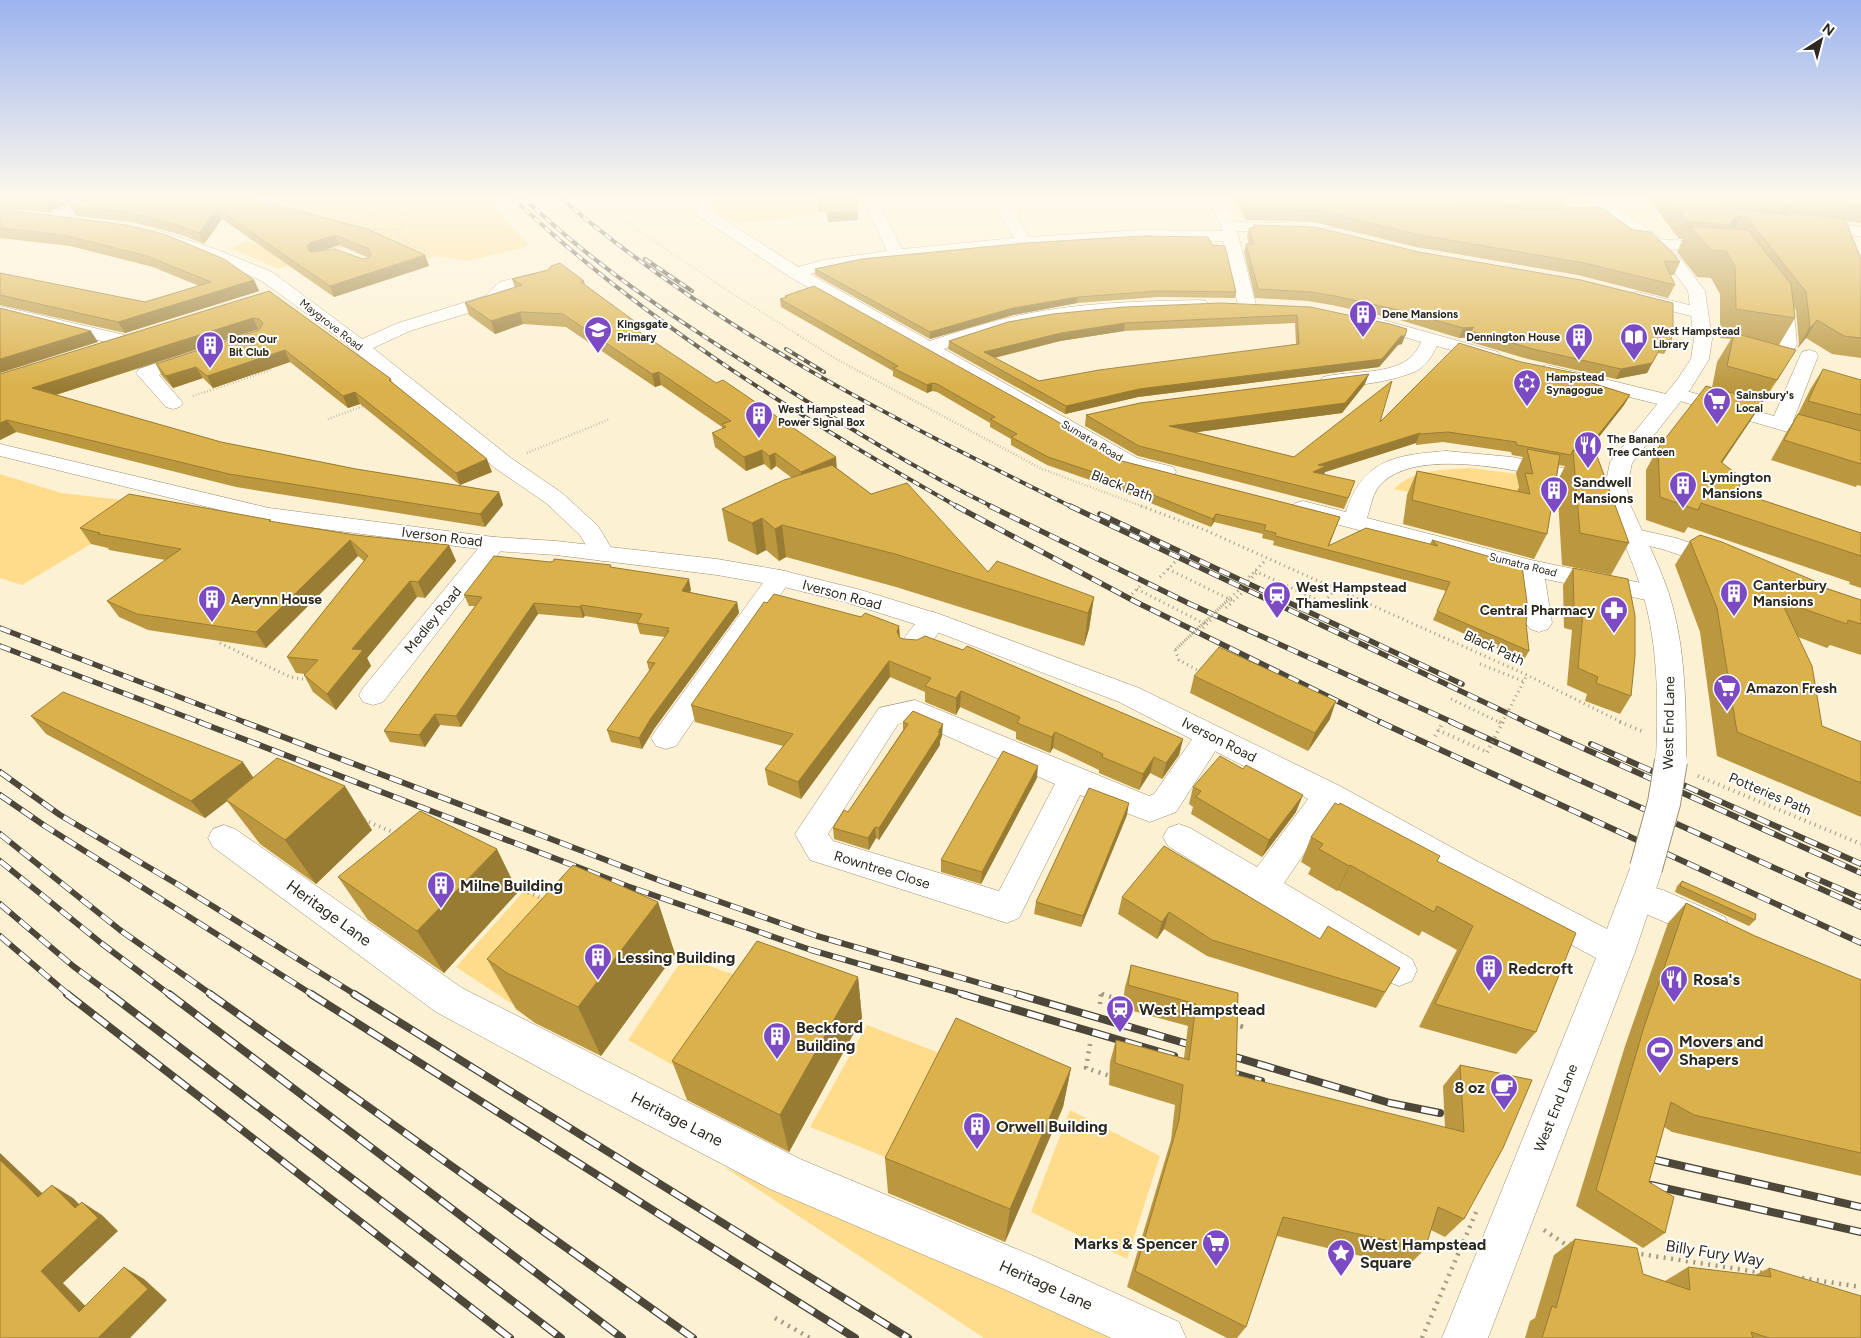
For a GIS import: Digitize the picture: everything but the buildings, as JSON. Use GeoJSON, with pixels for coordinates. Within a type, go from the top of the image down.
{"type":"FeatureCollection","features":[{"type":"Feature","properties":{"kind":"street","name":"Maygrove Road"},"geometry":{"type":"LineString","coordinates":[[230,261],[266,276],[286,290],[360,347],[503,463],[554,498],[590,531],[603,554]]}},
{"type":"Feature","properties":{"kind":"street","name":"Sumatra Road"},"geometry":{"type":"LineString","coordinates":[[778,261],[1129,463],[1185,478]]}},
{"type":"Feature","properties":{"kind":"street"},"geometry":{"type":"LineString","coordinates":[[796,273],[840,261]]}},
{"type":"Feature","properties":{"kind":"street"},"geometry":{"type":"LineString","coordinates":[[927,348],[976,332],[1026,319],[1081,311],[1138,306],[1256,305],[1241,261]]}},
{"type":"Feature","properties":{"kind":"street","name":"West End Lane"},"geometry":{"type":"LineString","coordinates":[[1466,1338],[1617,952],[1641,883],[1664,803],[1671,752],[1672,696],[1668,654],[1656,594],[1618,502],[1616,487],[1621,462],[1673,397],[1700,359],[1703,339],[1696,291],[1674,261]]}},
{"type":"Feature","properties":{"kind":"street"},"geometry":{"type":"LineString","coordinates":[[266,276],[286,269]]}},
{"type":"Feature","properties":{"kind":"street"},"geometry":{"type":"LineString","coordinates":[[360,347],[404,327],[491,300],[505,286],[546,276]]}},
{"type":"Feature","properties":{"kind":"street"},"geometry":{"type":"LineString","coordinates":[[1762,280],[1785,311],[1788,344]]}},
{"type":"Feature","properties":{"kind":"street"},"geometry":{"type":"LineString","coordinates":[[267,296],[286,290]]}},
{"type":"Feature","properties":{"kind":"street"},"geometry":{"type":"LineString","coordinates":[[1623,294],[1699,312]]}},
{"type":"Feature","properties":{"kind":"street"},"geometry":{"type":"LineString","coordinates":[[0,311],[126,341]]}},
{"type":"Feature","properties":{"kind":"street"},"geometry":{"type":"LineString","coordinates":[[1350,316],[1433,338],[1505,360]]}},
{"type":"Feature","properties":{"kind":"street"},"geometry":{"type":"LineString","coordinates":[[302,323],[322,317]]}},
{"type":"Feature","properties":{"kind":"street"},"geometry":{"type":"LineString","coordinates":[[90,352],[145,335]]}},
{"type":"Feature","properties":{"kind":"street"},"geometry":{"type":"LineString","coordinates":[[1314,383],[1392,373],[1404,369],[1418,361],[1433,338]]}},
{"type":"Feature","properties":{"kind":"street"},"geometry":{"type":"LineString","coordinates":[[173,403],[146,373],[211,352]]}},
{"type":"Feature","properties":{"kind":"street"},"geometry":{"type":"LineString","coordinates":[[1781,424],[1809,356]]}},
{"type":"Feature","properties":{"kind":"street"},"geometry":{"type":"LineString","coordinates":[[1533,368],[1592,375],[1781,424],[1861,447]]}},
{"type":"Feature","properties":{"kind":"street"},"geometry":{"type":"LineString","coordinates":[[1062,423],[1090,416]]}},
{"type":"Feature","properties":{"kind":"street","name":"Iverson Road"},"geometry":{"type":"LineString","coordinates":[[0,450],[269,514],[494,544],[717,567],[780,578],[852,596],[932,621],[1129,695],[1329,795],[1459,868],[1617,952]]}},
{"type":"Feature","properties":{"kind":"street"},"geometry":{"type":"LineString","coordinates":[[1354,522],[1369,483],[1390,466],[1420,460],[1460,456],[1519,464],[1616,487]]}},
{"type":"Feature","properties":{"kind":"street","name":"Sumatra Road"},"geometry":{"type":"LineString","coordinates":[[1289,505],[1530,568],[1656,594]]}},
{"type":"Feature","properties":{"kind":"street"},"geometry":{"type":"LineString","coordinates":[[1631,535],[1676,546],[1744,569]]}},
{"type":"Feature","properties":{"kind":"street","name":"Medley Road"},"geometry":{"type":"LineString","coordinates":[[373,695],[494,544]]}},
{"type":"Feature","properties":{"kind":"street"},"geometry":{"type":"LineString","coordinates":[[1530,568],[1539,623]]}},
{"type":"Feature","properties":{"kind":"street"},"geometry":{"type":"LineString","coordinates":[[666,738],[780,578]]}},
{"type":"Feature","properties":{"kind":"street"},"geometry":{"type":"LineString","coordinates":[[912,647],[932,621]]}},
{"type":"Feature","properties":{"kind":"street","name":"Rowntree Close"},"geometry":{"type":"LineString","coordinates":[[1073,779],[1007,908],[822,851],[811,834],[889,715],[915,710],[1073,779],[1150,810],[1166,803],[1210,736]]}},
{"type":"Feature","properties":{"kind":"street"},"geometry":{"type":"LineString","coordinates":[[1262,887],[1329,795]]}},
{"type":"Feature","properties":{"kind":"street"},"geometry":{"type":"LineString","coordinates":[[1179,837],[1399,970]]}},
{"type":"Feature","properties":{"kind":"street","name":"Heritage Lane"},"geometry":{"type":"LineString","coordinates":[[224,838],[449,1000],[557,1058],[785,1174],[1022,1274],[1163,1338]]}},
{"type":"Feature","properties":{"kind":"street"},"geometry":{"type":"LineString","coordinates":[[1641,883],[1651,900],[1740,940]]}},
{"type":"Feature","properties":{"kind":"path","name":"Black Path"},"geometry":{"type":"LineString","coordinates":[[684,261],[838,360],[1042,469],[1205,530],[1527,675],[1618,721],[1671,752]]}},
{"type":"Feature","properties":{"kind":"path"},"geometry":{"type":"LineString","coordinates":[[1667,339],[1702,346]]}},
{"type":"Feature","properties":{"kind":"path"},"geometry":{"type":"LineString","coordinates":[[173,403],[271,370],[265,364]]}},
{"type":"Feature","properties":{"kind":"path"},"geometry":{"type":"LineString","coordinates":[[328,419],[411,388]]}},
{"type":"Feature","properties":{"kind":"path"},"geometry":{"type":"LineString","coordinates":[[503,463],[610,419]]}},
{"type":"Feature","properties":{"kind":"path"},"geometry":{"type":"LineString","coordinates":[[1160,577],[1176,561]]}},
{"type":"Feature","properties":{"kind":"path"},"geometry":{"type":"LineString","coordinates":[[1175,650],[1231,600],[1264,562]]}},
{"type":"Feature","properties":{"kind":"path"},"geometry":{"type":"LineString","coordinates":[[1168,569],[1231,600]]}},
{"type":"Feature","properties":{"kind":"path"},"geometry":{"type":"LineString","coordinates":[[1249,576],[1257,572]]}},
{"type":"Feature","properties":{"kind":"path"},"geometry":{"type":"LineString","coordinates":[[1257,572],[1324,603]]}},
{"type":"Feature","properties":{"kind":"path"},"geometry":{"type":"LineString","coordinates":[[1132,594],[1141,585]]}},
{"type":"Feature","properties":{"kind":"path"},"geometry":{"type":"LineString","coordinates":[[1137,590],[1205,624]]}},
{"type":"Feature","properties":{"kind":"path"},"geometry":{"type":"LineString","coordinates":[[1175,650],[1242,592]]}},
{"type":"Feature","properties":{"kind":"path"},"geometry":{"type":"LineString","coordinates":[[1318,609],[1332,594]]}},
{"type":"Feature","properties":{"kind":"path"},"geometry":{"type":"LineString","coordinates":[[1226,608],[1231,600]]}},
{"type":"Feature","properties":{"kind":"path"},"geometry":{"type":"LineString","coordinates":[[1203,628],[1212,619]]}},
{"type":"Feature","properties":{"kind":"path"},"geometry":{"type":"LineString","coordinates":[[220,643],[290,677],[314,680]]}},
{"type":"Feature","properties":{"kind":"path"},"geometry":{"type":"LineString","coordinates":[[1175,650],[1179,660],[1206,674]]}},
{"type":"Feature","properties":{"kind":"path"},"geometry":{"type":"LineString","coordinates":[[1480,664],[1523,681]]}},
{"type":"Feature","properties":{"kind":"path"},"geometry":{"type":"LineString","coordinates":[[1438,730],[1487,752],[1527,675]]}},
{"type":"Feature","properties":{"kind":"path"},"geometry":{"type":"LineString","coordinates":[[1451,699],[1502,722]]}},
{"type":"Feature","properties":{"kind":"path"},"geometry":{"type":"LineString","coordinates":[[1436,736],[1442,724]]}},
{"type":"Feature","properties":{"kind":"path","name":"Potteries Path"},"geometry":{"type":"LineString","coordinates":[[1671,752],[1693,774],[1861,844]]}},
{"type":"Feature","properties":{"kind":"path"},"geometry":{"type":"LineString","coordinates":[[358,817],[402,836]]}},
{"type":"Feature","properties":{"kind":"path"},"geometry":{"type":"LineString","coordinates":[[507,883],[552,902]]}},
{"type":"Feature","properties":{"kind":"path"},"geometry":{"type":"LineString","coordinates":[[1100,1004],[1101,994],[1123,1001]]}},
{"type":"Feature","properties":{"kind":"path"},"geometry":{"type":"LineString","coordinates":[[1226,1021],[1243,1027]]}},
{"type":"Feature","properties":{"kind":"path"},"geometry":{"type":"LineString","coordinates":[[1090,1044],[1086,1068],[1110,1076]]}},
{"type":"Feature","properties":{"kind":"path"},"geometry":{"type":"LineString","coordinates":[[1422,1338],[1478,1207]]}},
{"type":"Feature","properties":{"kind":"path"},"geometry":{"type":"LineString","coordinates":[[1463,1219],[1470,1222]]}},
{"type":"Feature","properties":{"kind":"path"},"geometry":{"type":"LineString","coordinates":[[1544,1220],[1541,1229],[1565,1244],[1574,1245]]}},
{"type":"Feature","properties":{"kind":"path","name":"Billy Fury Way"},"geometry":{"type":"LineString","coordinates":[[1632,1252],[1775,1274]]}},
{"type":"Feature","properties":{"kind":"path"},"geometry":{"type":"LineString","coordinates":[[1794,1277],[1861,1287]]}},
{"type":"Feature","properties":{"kind":"path"},"geometry":{"type":"LineString","coordinates":[[775,1318],[810,1338]]}},
{"type":"Feature","properties":{"kind":"shaded area"},"geometry":{"type":"Polygon","coordinates":[[[261,261],[301,261],[279,269],[261,261]]]}},
{"type":"Feature","properties":{"kind":"shaded area"},"geometry":{"type":"Polygon","coordinates":[[[1469,468],[1518,474],[1521,498],[1407,495],[1408,492],[1394,489],[1402,482],[1420,474],[1439,470],[1469,468]]]}},
{"type":"Feature","properties":{"kind":"shaded area"},"geometry":{"type":"Polygon","coordinates":[[[0,474],[61,493],[150,503],[91,544],[22,585],[0,578],[0,474]]]}},
{"type":"Feature","properties":{"kind":"shaded area"},"geometry":{"type":"Polygon","coordinates":[[[524,891],[588,917],[514,1005],[456,967],[524,891]]]}},
{"type":"Feature","properties":{"kind":"shaded area"},"geometry":{"type":"Polygon","coordinates":[[[684,957],[758,983],[694,1077],[628,1040],[684,957]]]}},
{"type":"Feature","properties":{"kind":"shaded area"},"geometry":{"type":"Polygon","coordinates":[[[867,1025],[947,1056],[898,1162],[810,1127],[867,1025]]]}},
{"type":"Feature","properties":{"kind":"shaded area"},"geometry":{"type":"Polygon","coordinates":[[[1070,1110],[1160,1156],[1127,1259],[1031,1212],[1070,1110]]]}},
{"type":"Feature","properties":{"kind":"shaded area"},"geometry":{"type":"Polygon","coordinates":[[[724,1167],[943,1258],[1114,1338],[984,1338],[724,1167]]]}},
{"type":"Feature","properties":{"kind":"railway"},"geometry":{"type":"LineString","coordinates":[[585,261],[617,287],[726,366],[841,439],[958,507]]}},
{"type":"Feature","properties":{"kind":"railway"},"geometry":{"type":"LineString","coordinates":[[598,261],[676,318],[827,414],[937,478],[993,507]]}},
{"type":"Feature","properties":{"kind":"railway"},"geometry":{"type":"LineString","coordinates":[[641,261],[743,331],[807,369],[939,440],[1070,506]]}},
{"type":"Feature","properties":{"kind":"railway"},"geometry":{"type":"LineString","coordinates":[[649,261],[692,291]]}},
{"type":"Feature","properties":{"kind":"railway"},"geometry":{"type":"LineString","coordinates":[[786,349],[824,372]]}},
{"type":"Feature","properties":{"kind":"railway"},"geometry":{"type":"LineString","coordinates":[[956,506],[1136,602],[1382,723]]}},
{"type":"Feature","properties":{"kind":"railway"},"geometry":{"type":"LineString","coordinates":[[990,506],[1190,604],[1454,723]]}},
{"type":"Feature","properties":{"kind":"railway"},"geometry":{"type":"LineString","coordinates":[[1070,506],[1528,723]]}},
{"type":"Feature","properties":{"kind":"railway"},"geometry":{"type":"LineString","coordinates":[[1100,514],[1462,684]]}},
{"type":"Feature","properties":{"kind":"railway"},"geometry":{"type":"LineString","coordinates":[[0,628],[247,723]]}},
{"type":"Feature","properties":{"kind":"railway"},"geometry":{"type":"LineString","coordinates":[[0,646],[202,723]]}},
{"type":"Feature","properties":{"kind":"railway"},"geometry":{"type":"LineString","coordinates":[[199,722],[627,886],[811,950],[967,995]]}},
{"type":"Feature","properties":{"kind":"railway"},"geometry":{"type":"LineString","coordinates":[[244,722],[661,881],[817,936],[1021,995]]}},
{"type":"Feature","properties":{"kind":"railway"},"geometry":{"type":"LineString","coordinates":[[1380,722],[1861,943]]}},
{"type":"Feature","properties":{"kind":"railway"},"geometry":{"type":"LineString","coordinates":[[1451,722],[1861,907]]}},
{"type":"Feature","properties":{"kind":"railway"},"geometry":{"type":"LineString","coordinates":[[1525,722],[1861,873]]}},
{"type":"Feature","properties":{"kind":"railway"},"geometry":{"type":"LineString","coordinates":[[1591,744],[1861,864]]}},
{"type":"Feature","properties":{"kind":"railway"},"geometry":{"type":"LineString","coordinates":[[0,772],[60,815],[177,884],[356,995]]}},
{"type":"Feature","properties":{"kind":"railway"},"geometry":{"type":"LineString","coordinates":[[0,795],[45,826],[313,995]]}},
{"type":"Feature","properties":{"kind":"railway"},"geometry":{"type":"LineString","coordinates":[[0,834],[120,930],[212,995]]}},
{"type":"Feature","properties":{"kind":"railway"},"geometry":{"type":"LineString","coordinates":[[0,861],[101,943],[170,995]]}},
{"type":"Feature","properties":{"kind":"railway"},"geometry":{"type":"LineString","coordinates":[[1808,875],[1861,898]]}},
{"type":"Feature","properties":{"kind":"railway"},"geometry":{"type":"LineString","coordinates":[[0,904],[73,966],[112,995]]}},
{"type":"Feature","properties":{"kind":"railway"},"geometry":{"type":"LineString","coordinates":[[0,936],[69,995]]}},
{"type":"Feature","properties":{"kind":"railway"},"geometry":{"type":"LineString","coordinates":[[67,994],[510,1338]]}},
{"type":"Feature","properties":{"kind":"railway"},"geometry":{"type":"LineString","coordinates":[[110,994],[561,1338]]}},
{"type":"Feature","properties":{"kind":"railway"},"geometry":{"type":"LineString","coordinates":[[169,994],[622,1338]]}},
{"type":"Feature","properties":{"kind":"railway"},"geometry":{"type":"LineString","coordinates":[[210,994],[693,1338]]}},
{"type":"Feature","properties":{"kind":"railway"},"geometry":{"type":"LineString","coordinates":[[311,994],[855,1338]]}},
{"type":"Feature","properties":{"kind":"railway"},"geometry":{"type":"LineString","coordinates":[[354,994],[908,1338]]}},
{"type":"Feature","properties":{"kind":"railway"},"geometry":{"type":"LineString","coordinates":[[962,994],[1174,1056]]}},
{"type":"Feature","properties":{"kind":"railway"},"geometry":{"type":"LineString","coordinates":[[1017,994],[1198,1047]]}},
{"type":"Feature","properties":{"kind":"railway"},"geometry":{"type":"LineString","coordinates":[[1225,1054],[1390,1103],[1440,1113]]}},
{"type":"Feature","properties":{"kind":"railway"},"geometry":{"type":"LineString","coordinates":[[1222,1070],[1261,1081]]}},
{"type":"Feature","properties":{"kind":"railway"},"geometry":{"type":"LineString","coordinates":[[1652,1159],[1861,1207]]}},
{"type":"Feature","properties":{"kind":"railway"},"geometry":{"type":"LineString","coordinates":[[1651,1185],[1861,1232]]}},
{"type":"Feature","properties":{"kind":"place","name":"Dene Mansions"},"geometry":{"type":"Point","coordinates":[1363,338]}},
{"type":"Feature","properties":{"kind":"place","name":"Kingsgate Primary"},"geometry":{"type":"Point","coordinates":[598,354]}},
{"type":"Feature","properties":{"kind":"place","name":"Dennington House"},"geometry":{"type":"Point","coordinates":[1579,361]}},
{"type":"Feature","properties":{"kind":"place","name":"West Hampstead Library"},"geometry":{"type":"Point","coordinates":[1634,361]}},
{"type":"Feature","properties":{"kind":"place","name":"Done Our Bit Club"},"geometry":{"type":"Point","coordinates":[210,369]}},
{"type":"Feature","properties":{"kind":"place","name":"Hampstead Synagogue"},"geometry":{"type":"Point","coordinates":[1527,407]}},
{"type":"Feature","properties":{"kind":"place","name":"Sainsbury's Local"},"geometry":{"type":"Point","coordinates":[1717,425]}},
{"type":"Feature","properties":{"kind":"place","name":"West Hampstead Power Signal Box"},"geometry":{"type":"Point","coordinates":[759,439]}},
{"type":"Feature","properties":{"kind":"place","name":"The Banana Tree Canteen"},"geometry":{"type":"Point","coordinates":[1588,469]}},
{"type":"Feature","properties":{"kind":"place","name":"Lymington Mansions"},"geometry":{"type":"Point","coordinates":[1683,509]}},
{"type":"Feature","properties":{"kind":"place","name":"Sandwell Mansions"},"geometry":{"type":"Point","coordinates":[1554,514]}},
{"type":"Feature","properties":{"kind":"place","name":"Canterbury Mansions"},"geometry":{"type":"Point","coordinates":[1734,617]}},
{"type":"Feature","properties":{"kind":"place","name":"West Hampstead Thameslink"},"geometry":{"type":"Point","coordinates":[1277,619]}},
{"type":"Feature","properties":{"kind":"place","name":"Aerynn House"},"geometry":{"type":"Point","coordinates":[212,623]}},
{"type":"Feature","properties":{"kind":"place","name":"Central Pharmacy"},"geometry":{"type":"Point","coordinates":[1614,634]}},
{"type":"Feature","properties":{"kind":"place","name":"Amazon Fresh"},"geometry":{"type":"Point","coordinates":[1727,712]}},
{"type":"Feature","properties":{"kind":"place","name":"Milne Building"},"geometry":{"type":"Point","coordinates":[441,909]}},
{"type":"Feature","properties":{"kind":"place","name":"Lessing Building"},"geometry":{"type":"Point","coordinates":[598,981]}},
{"type":"Feature","properties":{"kind":"place","name":"Redcroft"},"geometry":{"type":"Point","coordinates":[1489,992]}},
{"type":"Feature","properties":{"kind":"place","name":"Rosa's"},"geometry":{"type":"Point","coordinates":[1674,1003]}},
{"type":"Feature","properties":{"kind":"place","name":"West Hampstead"},"geometry":{"type":"Point","coordinates":[1120,1033]}},
{"type":"Feature","properties":{"kind":"place","name":"Beckford Building"},"geometry":{"type":"Point","coordinates":[777,1060]}},
{"type":"Feature","properties":{"kind":"place","name":"Movers and Shapers"},"geometry":{"type":"Point","coordinates":[1660,1074]}},
{"type":"Feature","properties":{"kind":"place","name":"8 oz"},"geometry":{"type":"Point","coordinates":[1504,1111]}},
{"type":"Feature","properties":{"kind":"place","name":"Orwell Building"},"geometry":{"type":"Point","coordinates":[977,1150]}},
{"type":"Feature","properties":{"kind":"place","name":"Marks & Spencer"},"geometry":{"type":"Point","coordinates":[1216,1267]}},
{"type":"Feature","properties":{"kind":"place","name":"West Hampstead Square"},"geometry":{"type":"Point","coordinates":[1341,1277]}}]}
